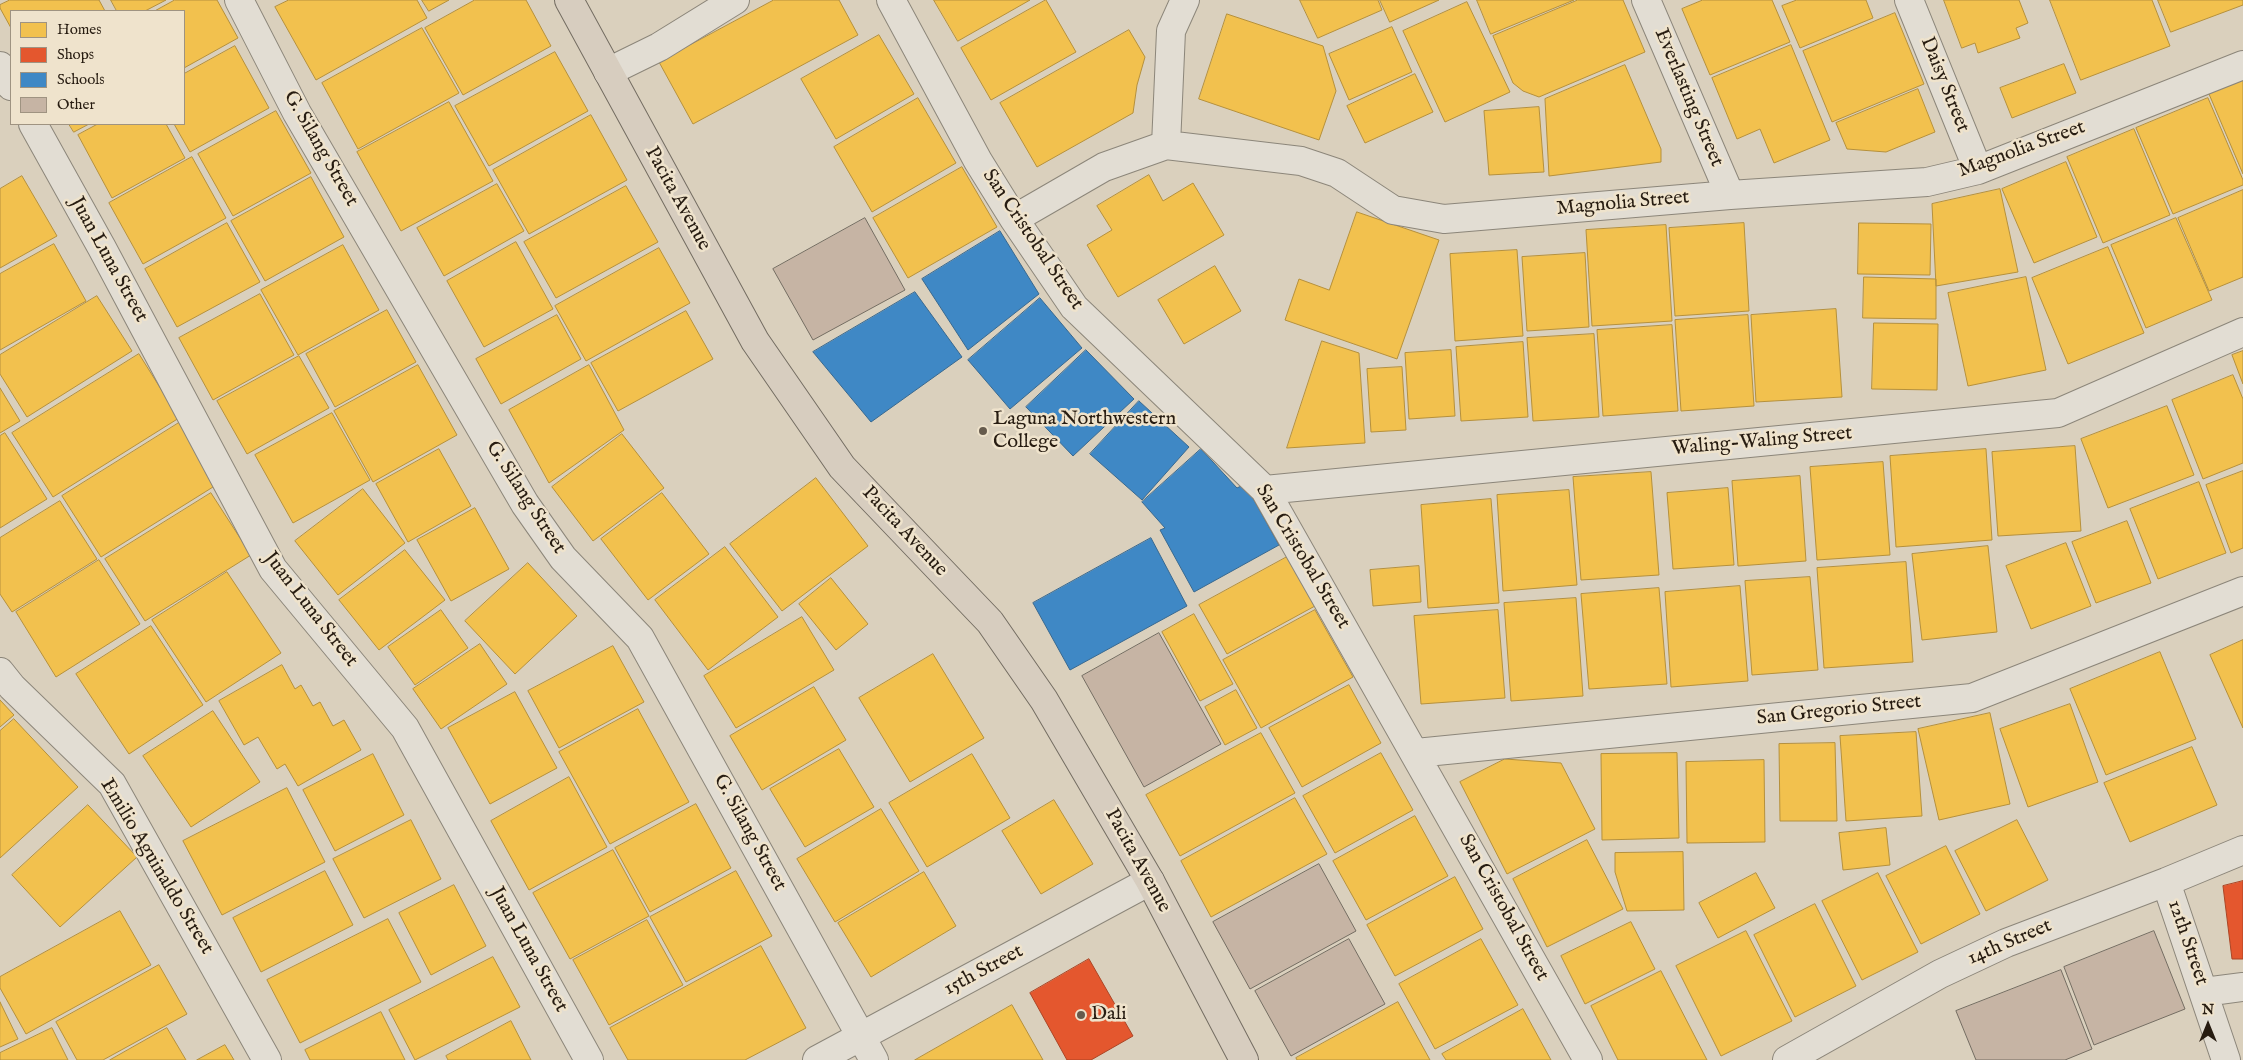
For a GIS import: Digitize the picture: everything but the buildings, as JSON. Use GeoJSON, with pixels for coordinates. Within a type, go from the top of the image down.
{"type":"FeatureCollection","features":[{"type":"Feature","properties":{"kind":"main road","name":"Pacita Avenue"},"geometry":{"type":"LineString","coordinates":[[569,0],[755,342],[842,466],[990,622],[1044,700],[1150,881],[1244,1060]]}},
{"type":"Feature","properties":{"kind":"street","name":"G. Silang Street"},"geometry":{"type":"LineString","coordinates":[[239,0],[297,113],[525,504],[563,558],[640,638],[874,1060]]}},
{"type":"Feature","properties":{"kind":"street"},"geometry":{"type":"LineString","coordinates":[[608,72],[659,47],[735,0]]}},
{"type":"Feature","properties":{"kind":"street","name":"San Cristobal Street"},"geometry":{"type":"LineString","coordinates":[[891,0],[978,161],[1014,219],[1074,307],[1265,490],[1416,753],[1588,1060]]}},
{"type":"Feature","properties":{"kind":"street"},"geometry":{"type":"LineString","coordinates":[[1166,145],[1171,30],[1185,0]]}},
{"type":"Feature","properties":{"kind":"street","name":"Everlasting Street"},"geometry":{"type":"LineString","coordinates":[[1646,0],[1730,195]]}},
{"type":"Feature","properties":{"kind":"street","name":"Daisy Street"},"geometry":{"type":"LineString","coordinates":[[1909,0],[1978,170]]}},
{"type":"Feature","properties":{"kind":"street","name":"Magnolia Street"},"geometry":{"type":"LineString","coordinates":[[1014,219],[1104,167],[1166,145],[1301,161],[1337,173],[1393,210],[1444,219],[1730,195],[1927,182],[1978,170],[2243,64]]}},
{"type":"Feature","properties":{"kind":"street"},"geometry":{"type":"LineString","coordinates":[[0,66],[10,84]]}},
{"type":"Feature","properties":{"kind":"street","name":"Juan Luna Street"},"geometry":{"type":"LineString","coordinates":[[33,125],[102,248],[273,569],[405,728],[589,1060]]}},
{"type":"Feature","properties":{"kind":"street","name":"Waling-Waling Street"},"geometry":{"type":"LineString","coordinates":[[1265,490],[2058,413],[2243,332]]}},
{"type":"Feature","properties":{"kind":"street","name":"San Gregorio Street"},"geometry":{"type":"LineString","coordinates":[[1416,753],[1972,698],[2243,591]]}},
{"type":"Feature","properties":{"kind":"street","name":"Emilio Aguinaldo Street"},"geometry":{"type":"LineString","coordinates":[[0,672],[12,687],[112,784],[268,1060]]}},
{"type":"Feature","properties":{"kind":"street","name":"14th Street"},"geometry":{"type":"LineString","coordinates":[[1787,1060],[1940,974],[1989,950],[2166,882],[2243,850]]}},
{"type":"Feature","properties":{"kind":"street","name":"15th Street"},"geometry":{"type":"LineString","coordinates":[[817,1060],[1150,881]]}},
{"type":"Feature","properties":{"kind":"street","name":"12th Street"},"geometry":{"type":"LineString","coordinates":[[2166,882],[2226,1060]]}},
{"type":"Feature","properties":{"kind":"street"},"geometry":{"type":"LineString","coordinates":[[2204,992],[2243,988]]}},
{"type":"Feature","properties":{"kind":"place","name":"Laguna Northwestern College"},"geometry":{"type":"Point","coordinates":[983,431]}},
{"type":"Feature","properties":{"kind":"place","name":"Dali"},"geometry":{"type":"Point","coordinates":[1081,1015]}}]}
